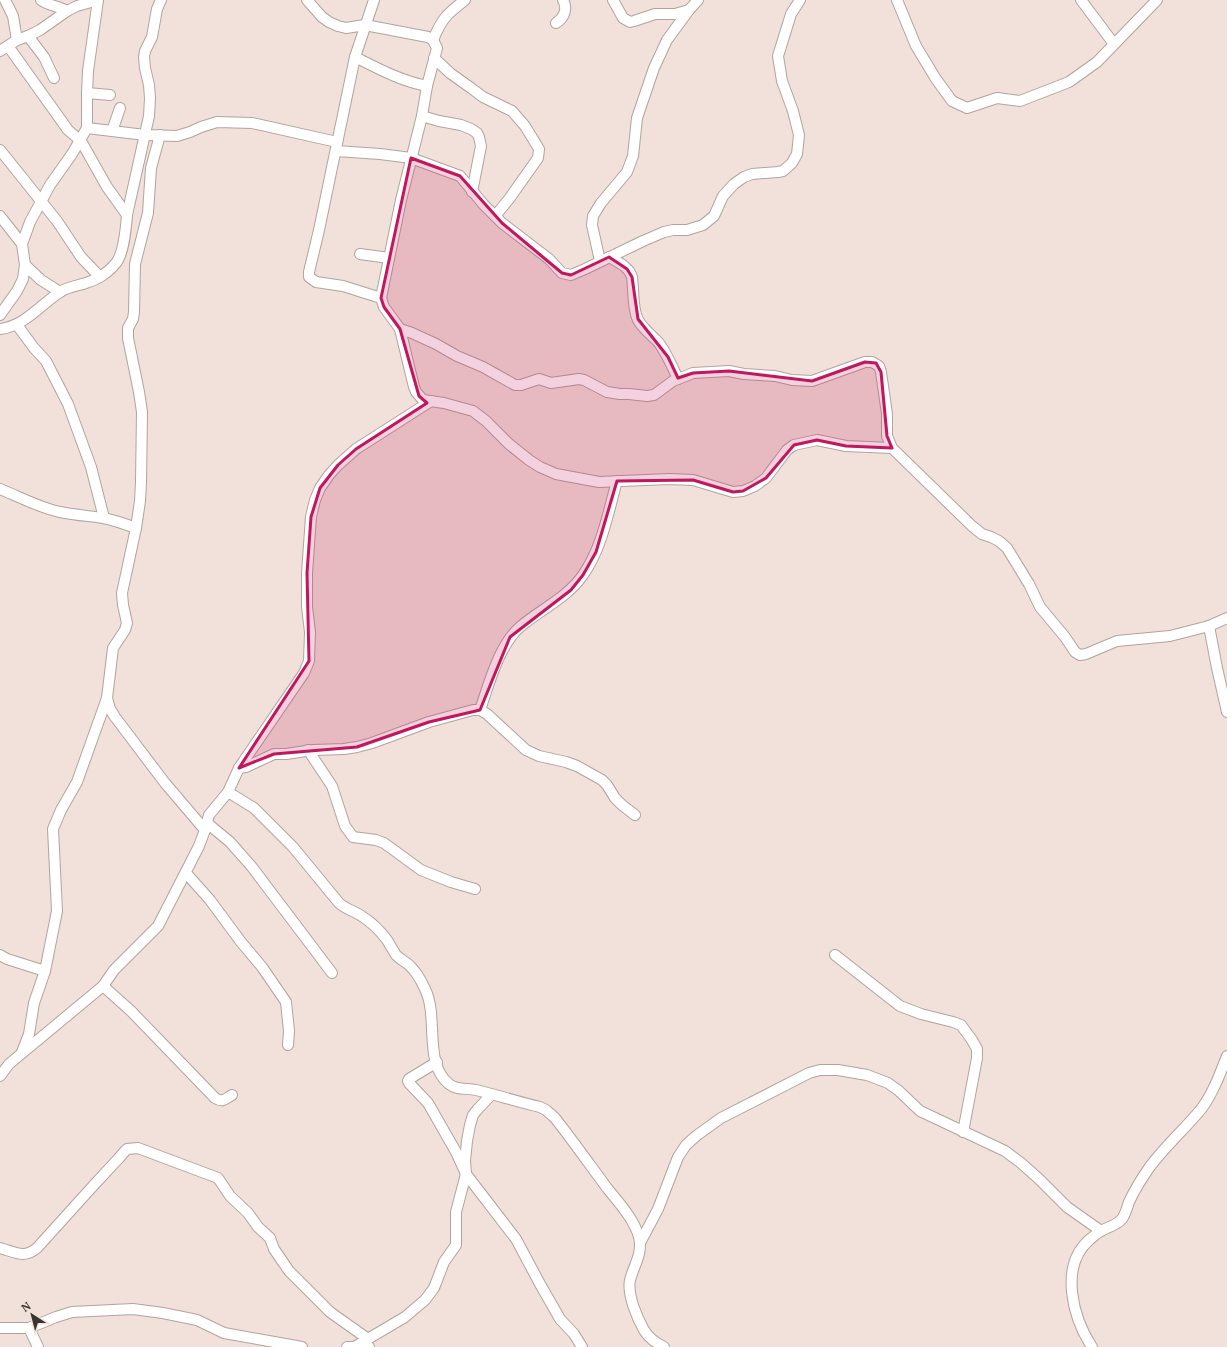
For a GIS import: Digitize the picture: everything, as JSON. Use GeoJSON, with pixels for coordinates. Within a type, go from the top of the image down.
{"type":"FeatureCollection","features":[{"type":"Feature","properties":{"kind":"street"},"geometry":{"type":"LineString","coordinates":[[5,0],[13,16],[17,40]]}},
{"type":"Feature","properties":{"kind":"street"},"geometry":{"type":"LineString","coordinates":[[42,0],[52,6],[67,10]]}},
{"type":"Feature","properties":{"kind":"street"},"geometry":{"type":"LineString","coordinates":[[0,315],[17,291],[23,279],[25,265],[22,244],[30,222],[50,185],[81,141],[88,128],[88,71],[98,0],[67,10],[40,30],[17,40],[4,48],[68,130],[81,141],[100,176],[127,215]]}},
{"type":"Feature","properties":{"kind":"street"},"geometry":{"type":"LineString","coordinates":[[0,329],[17,325],[60,292],[100,277],[113,266],[120,256],[127,215],[149,116],[149,85],[144,57],[145,51],[152,37],[157,9],[161,0]]}},
{"type":"Feature","properties":{"kind":"street"},"geometry":{"type":"LineString","coordinates":[[307,0],[322,17],[333,24],[346,28],[365,25],[428,37],[433,40],[437,48],[401,200],[381,298],[384,308],[400,329],[416,392],[423,400],[473,411],[486,421],[509,444],[540,467],[556,474],[599,482],[669,479],[693,480],[733,492],[743,491],[755,486],[766,478],[787,450],[794,445],[817,440],[846,446],[892,448]]}},
{"type":"Feature","properties":{"kind":"street"},"geometry":{"type":"LineString","coordinates":[[374,0],[355,57],[319,230],[309,268],[309,277],[316,282],[343,286],[366,292],[381,298]]}},
{"type":"Feature","properties":{"kind":"street"},"geometry":{"type":"LineString","coordinates":[[433,40],[444,17],[465,0]]}},
{"type":"Feature","properties":{"kind":"street"},"geometry":{"type":"LineString","coordinates":[[556,23],[561,20],[566,11],[566,4],[563,0]]}},
{"type":"Feature","properties":{"kind":"street"},"geometry":{"type":"LineString","coordinates":[[613,0],[623,18],[630,22],[634,22],[655,14],[675,14],[689,10]]}},
{"type":"Feature","properties":{"kind":"street"},"geometry":{"type":"LineString","coordinates":[[678,379],[668,357],[638,319],[635,310],[632,277],[630,272],[605,259],[598,248],[592,225],[592,216],[627,172],[633,156],[637,118],[654,68],[667,40],[698,0]]}},
{"type":"Feature","properties":{"kind":"street"},"geometry":{"type":"LineString","coordinates":[[88,128],[145,135],[178,136],[217,122],[252,123],[352,153],[380,154],[411,158],[460,176],[472,192],[511,231],[552,262],[562,273],[571,274],[664,232],[673,230],[687,230],[703,225],[714,216],[723,196],[734,184],[752,174],[783,171],[792,163],[797,154],[799,135],[793,111],[782,81],[778,56],[791,14],[800,0]]}},
{"type":"Feature","properties":{"kind":"street"},"geometry":{"type":"LineString","coordinates":[[896,0],[916,46],[936,79],[952,101],[967,108],[997,98],[1020,100],[1069,82],[1097,62],[1157,0]]}},
{"type":"Feature","properties":{"kind":"street"},"geometry":{"type":"LineString","coordinates":[[1081,0],[1114,44]]}},
{"type":"Feature","properties":{"kind":"street"},"geometry":{"type":"LineString","coordinates":[[28,36],[44,57],[54,78]]}},
{"type":"Feature","properties":{"kind":"street"},"geometry":{"type":"LineString","coordinates":[[355,57],[391,75],[412,83],[427,86]]}},
{"type":"Feature","properties":{"kind":"street"},"geometry":{"type":"LineString","coordinates":[[434,58],[450,73],[483,97],[512,112],[525,126],[539,148],[538,158],[495,216]]}},
{"type":"Feature","properties":{"kind":"street"},"geometry":{"type":"LineString","coordinates":[[87,93],[110,95]]}},
{"type":"Feature","properties":{"kind":"street"},"geometry":{"type":"LineString","coordinates":[[112,131],[120,108]]}},
{"type":"Feature","properties":{"kind":"street"},"geometry":{"type":"LineString","coordinates":[[422,116],[460,125],[477,133],[481,146],[472,192]]}},
{"type":"Feature","properties":{"kind":"street"},"geometry":{"type":"LineString","coordinates":[[21,1054],[29,1034],[34,1003],[46,971],[57,911],[53,829],[61,810],[77,782],[107,698],[113,648],[125,630],[127,624],[122,593],[136,528],[140,501],[142,412],[129,344],[128,328],[132,322],[134,312],[135,264],[148,213],[151,168],[160,135]]}},
{"type":"Feature","properties":{"kind":"street"},"geometry":{"type":"LineString","coordinates":[[0,150],[66,233],[81,257],[100,277]]}},
{"type":"Feature","properties":{"kind":"street"},"geometry":{"type":"LineString","coordinates":[[0,216],[22,244]]}},
{"type":"Feature","properties":{"kind":"street"},"geometry":{"type":"LineString","coordinates":[[360,254],[390,258]]}},
{"type":"Feature","properties":{"kind":"street"},"geometry":{"type":"LineString","coordinates":[[25,265],[41,280],[60,292]]}},
{"type":"Feature","properties":{"kind":"street"},"geometry":{"type":"LineString","coordinates":[[17,325],[46,361],[68,404],[91,467],[104,518]]}},
{"type":"Feature","properties":{"kind":"street"},"geometry":{"type":"LineString","coordinates":[[400,329],[436,344],[457,356],[483,367],[515,385],[521,385],[539,379],[551,383],[579,379],[613,394],[654,395],[678,379],[693,373],[729,371],[744,374],[775,376],[792,380],[812,381],[854,365],[872,362],[879,366],[881,372],[887,414],[887,436],[892,448],[972,526],[982,534],[999,541],[1006,548],[1029,584],[1040,607],[1065,637],[1075,652],[1086,654],[1117,641],[1170,636],[1209,626],[1227,618]]}},
{"type":"Feature","properties":{"kind":"street"},"geometry":{"type":"LineString","coordinates":[[0,1076],[9,1064],[103,986],[114,970],[158,926],[200,846],[209,815],[228,792],[240,768],[304,673],[309,661],[310,632],[307,607],[307,573],[311,517],[315,500],[320,488],[329,475],[356,449],[431,401]]}},
{"type":"Feature","properties":{"kind":"street"},"geometry":{"type":"LineString","coordinates":[[480,710],[499,659],[510,637],[520,627],[571,590],[583,575],[596,552],[617,481]]}},
{"type":"Feature","properties":{"kind":"street"},"geometry":{"type":"LineString","coordinates":[[0,489],[59,512],[87,517],[104,518],[136,528]]}},
{"type":"Feature","properties":{"kind":"street"},"geometry":{"type":"LineString","coordinates":[[1209,626],[1227,712]]}},
{"type":"Feature","properties":{"kind":"street"},"geometry":{"type":"LineString","coordinates":[[107,698],[110,709],[136,746],[168,787],[206,826],[230,842],[252,867],[332,973]]}},
{"type":"Feature","properties":{"kind":"street"},"geometry":{"type":"LineString","coordinates":[[240,768],[246,767],[274,754],[286,754],[308,750],[344,750],[357,747],[429,722],[472,710],[480,710],[487,714],[526,750],[539,756],[577,766],[602,780],[615,798],[635,815]]}},
{"type":"Feature","properties":{"kind":"street"},"geometry":{"type":"LineString","coordinates":[[308,750],[332,786],[345,826],[353,837],[376,840],[384,843],[421,870],[451,882],[475,889]]}},
{"type":"Feature","properties":{"kind":"street"},"geometry":{"type":"LineString","coordinates":[[228,792],[254,808],[293,847],[339,903],[345,908],[362,916],[383,935],[399,958],[414,970],[426,991],[430,1004],[432,1044],[437,1062],[443,1076],[452,1086],[476,1090],[540,1107],[550,1112],[621,1205],[635,1227],[640,1247],[637,1264],[630,1281],[630,1295],[644,1330],[656,1343],[664,1347]]}},
{"type":"Feature","properties":{"kind":"street"},"geometry":{"type":"LineString","coordinates":[[186,873],[210,900],[241,942],[262,967],[286,1002],[289,1031],[288,1045]]}},
{"type":"Feature","properties":{"kind":"street"},"geometry":{"type":"LineString","coordinates":[[0,955],[6,959],[46,971]]}},
{"type":"Feature","properties":{"kind":"street"},"geometry":{"type":"LineString","coordinates":[[835,955],[900,1006],[921,1014],[961,1025],[972,1040],[977,1049],[977,1058],[963,1132]]}},
{"type":"Feature","properties":{"kind":"street"},"geometry":{"type":"LineString","coordinates":[[103,986],[131,1011],[215,1098],[220,1101],[232,1095]]}},
{"type":"Feature","properties":{"kind":"street"},"geometry":{"type":"LineString","coordinates":[[1092,1347],[1079,1324],[1075,1311],[1072,1290],[1072,1273],[1077,1257],[1082,1247],[1101,1231],[1121,1220],[1126,1212],[1129,1202],[1149,1168],[1202,1108],[1215,1086],[1227,1056]]}},
{"type":"Feature","properties":{"kind":"street"},"geometry":{"type":"LineString","coordinates":[[437,1062],[408,1081],[432,1110],[456,1152],[466,1174],[516,1239],[560,1319],[574,1334],[582,1347]]}},
{"type":"Feature","properties":{"kind":"street"},"geometry":{"type":"LineString","coordinates":[[640,1243],[658,1209],[678,1156],[686,1145],[720,1118],[809,1073],[820,1070],[838,1070],[867,1075],[888,1083],[899,1091],[920,1111],[1005,1151],[1022,1163],[1067,1207],[1101,1231]]}},
{"type":"Feature","properties":{"kind":"street"},"geometry":{"type":"LineString","coordinates":[[351,1347],[368,1343],[425,1300],[434,1288],[444,1262],[456,1245],[456,1212],[466,1174],[465,1161],[470,1125],[477,1110],[491,1094]]}},
{"type":"Feature","properties":{"kind":"street"},"geometry":{"type":"LineString","coordinates":[[0,1248],[24,1255],[32,1252],[124,1151],[127,1149],[138,1148],[218,1178],[230,1196],[248,1213],[258,1227],[270,1238],[274,1249],[290,1271],[330,1312],[368,1343]]}},
{"type":"Feature","properties":{"kind":"street"},"geometry":{"type":"LineString","coordinates":[[0,1328],[28,1328],[56,1316],[72,1312],[133,1309],[197,1320],[224,1333],[302,1347]]}},
{"type":"Feature","properties":{"kind":"street"},"geometry":{"type":"LineString","coordinates":[[28,1328],[38,1347]]}},
{"type":"Feature","properties":{"kind":"street"},"geometry":{"type":"LineString","coordinates":[[247,1347],[255,1338]]}},
{"type":"Feature","properties":{"kind":"highlighted area"},"geometry":{"type":"Polygon","coordinates":[[[411,158],[460,176],[502,223],[562,273],[571,275],[609,257],[627,269],[632,277],[638,319],[668,357],[678,378],[693,373],[729,371],[812,381],[865,362],[876,363],[881,372],[887,436],[892,448],[846,446],[817,440],[794,445],[766,478],[743,491],[733,492],[693,480],[617,481],[596,552],[583,575],[571,590],[510,637],[480,710],[429,722],[357,747],[274,754],[239,768],[309,661],[307,573],[311,517],[320,488],[338,465],[356,449],[427,403],[419,396],[400,329],[384,307],[381,298],[411,158]]]}}]}
